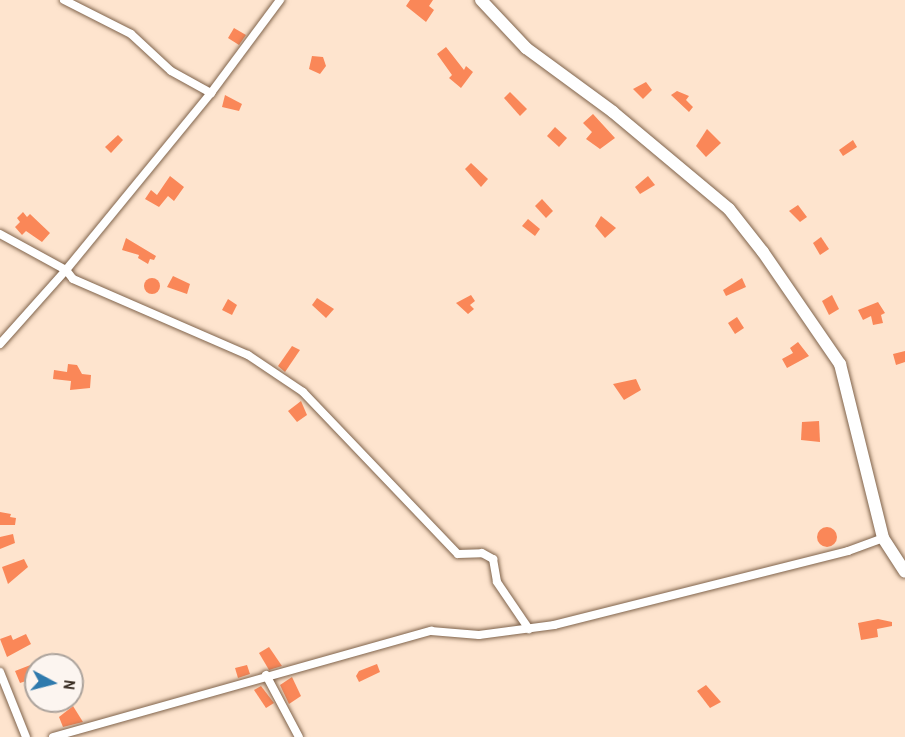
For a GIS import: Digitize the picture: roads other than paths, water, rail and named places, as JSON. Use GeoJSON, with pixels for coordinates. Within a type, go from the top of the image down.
{"type":"FeatureCollection","features":[{"type":"Feature","properties":{"kind":"main road"},"geometry":{"type":"LineString","coordinates":[[480,0],[526,48],[613,112],[729,209],[763,252],[840,363],[882,538],[905,572]]}},
{"type":"Feature","properties":{"kind":"street"},"geometry":{"type":"LineString","coordinates":[[0,344],[66,270],[211,93],[280,0]]}},
{"type":"Feature","properties":{"kind":"street"},"geometry":{"type":"LineString","coordinates":[[68,1],[131,34],[171,70],[211,93]]}},
{"type":"Feature","properties":{"kind":"street"},"geometry":{"type":"LineString","coordinates":[[0,234],[66,270],[73,279],[248,356],[303,392],[458,554],[482,553],[493,559],[497,582],[529,629]]}},
{"type":"Feature","properties":{"kind":"street"},"geometry":{"type":"LineString","coordinates":[[53,737],[266,675],[431,631],[479,635],[529,629],[848,551],[882,538]]}},
{"type":"Feature","properties":{"kind":"street"},"geometry":{"type":"LineString","coordinates":[[0,672],[26,737]]}},
{"type":"Feature","properties":{"kind":"street"},"geometry":{"type":"LineString","coordinates":[[266,675],[287,722],[299,737]]}}]}
